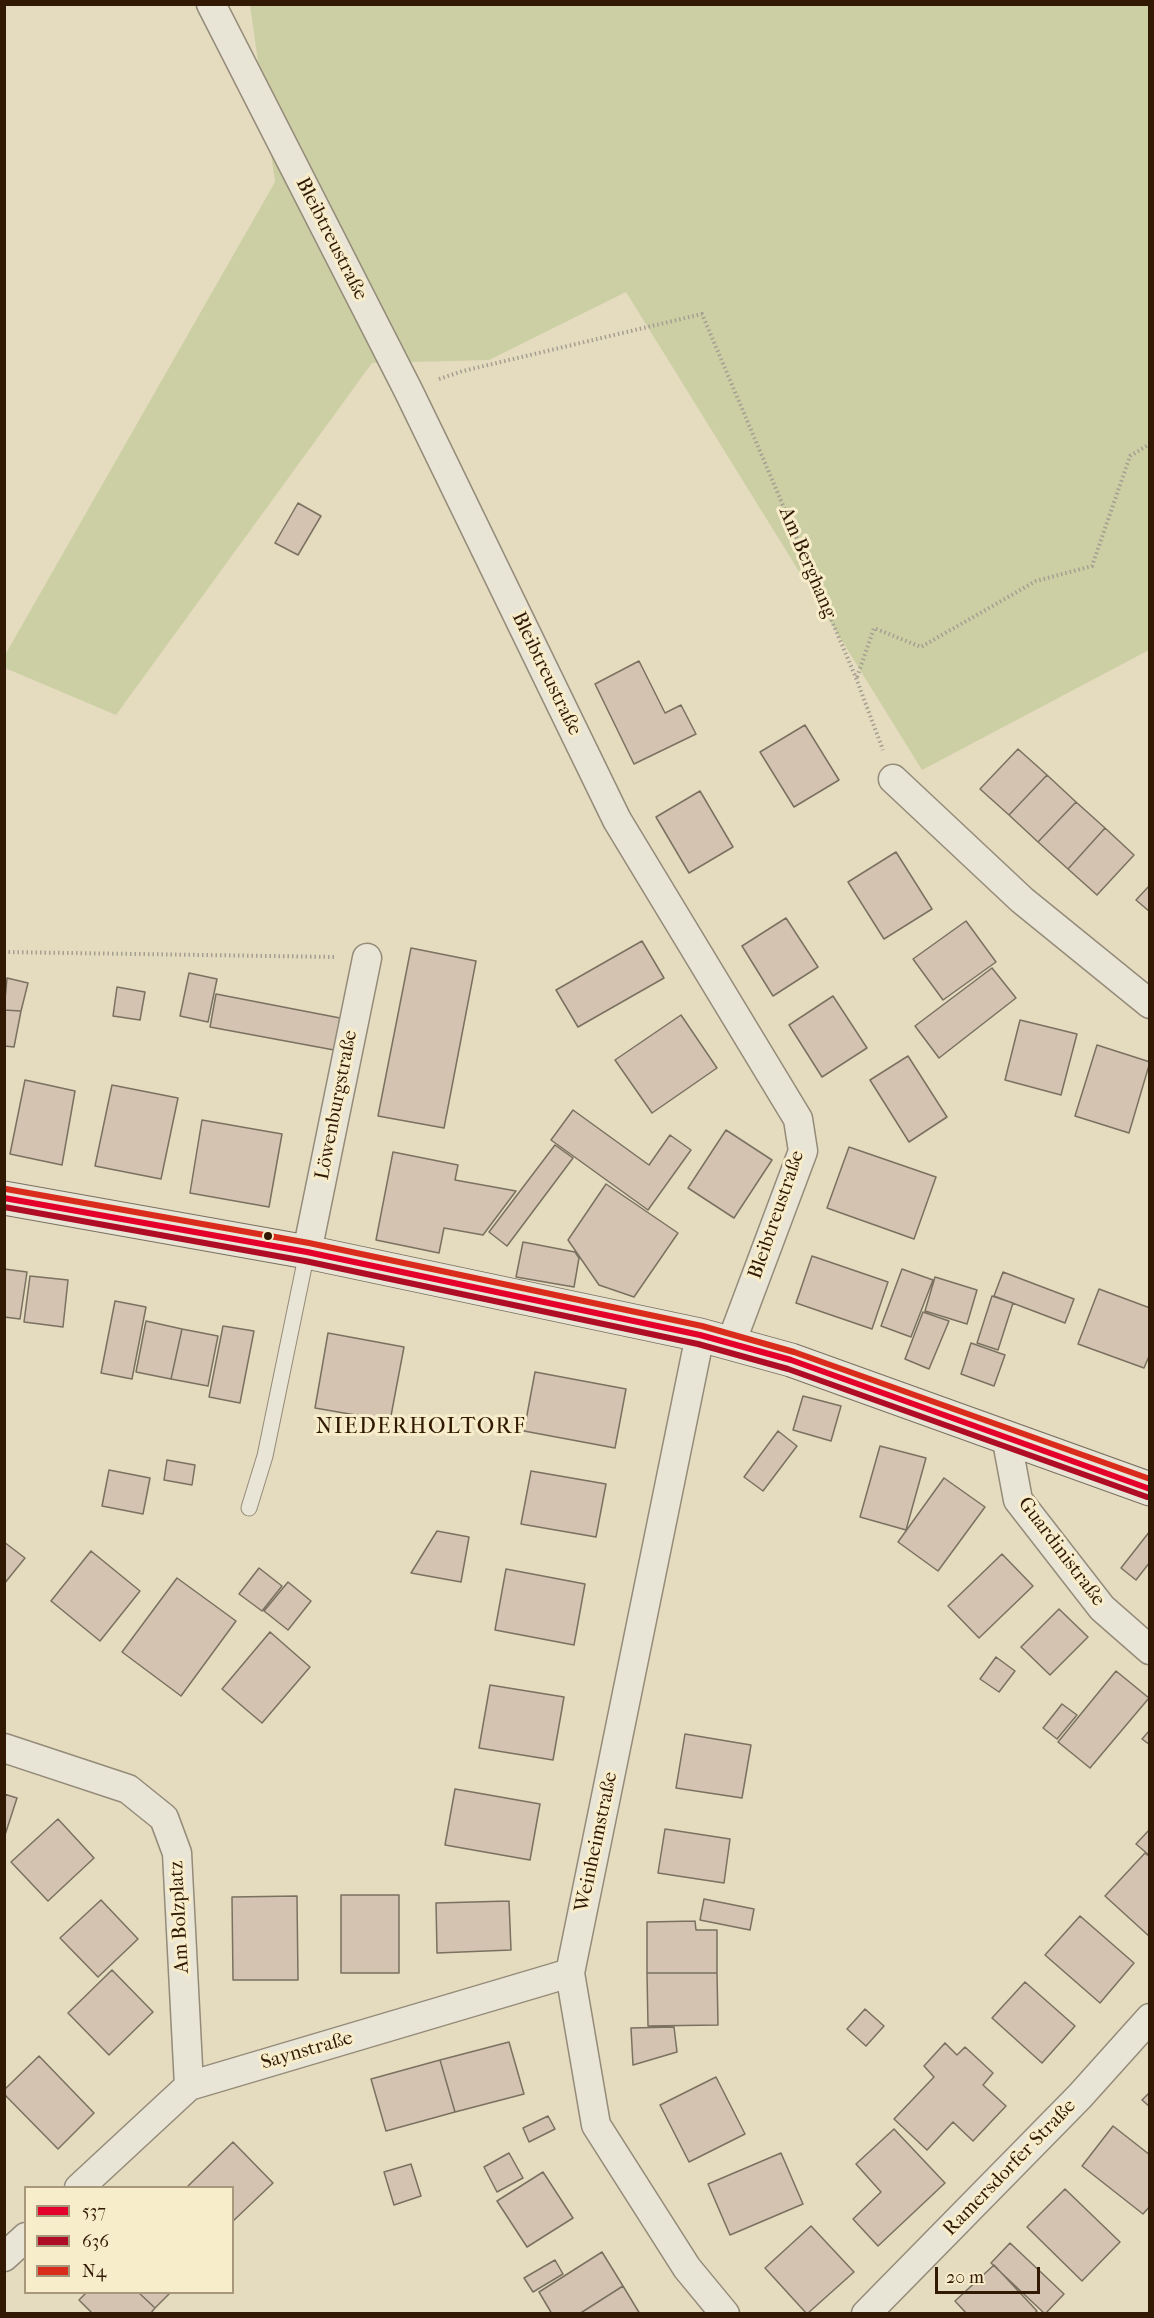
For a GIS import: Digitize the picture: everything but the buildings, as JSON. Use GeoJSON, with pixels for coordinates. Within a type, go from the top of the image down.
{"type":"FeatureCollection","features":[{"type":"Feature","properties":{"kind":"street","name":"Bleibtreustraße"},"geometry":{"type":"LineString","coordinates":[[211,4],[408,390],[617,820],[798,1119],[803,1151],[731,1343]]}},
{"type":"Feature","properties":{"kind":"street"},"geometry":{"type":"LineString","coordinates":[[893,779],[1022,900],[1149,1004]]}},
{"type":"Feature","properties":{"kind":"street","name":"Löwenburgstraße"},"geometry":{"type":"LineString","coordinates":[[307,1252],[367,958]]}},
{"type":"Feature","properties":{"kind":"street"},"geometry":{"type":"LineString","coordinates":[[4,1198],[307,1252],[700,1335],[792,1360],[1149,1489]]}},
{"type":"Feature","properties":{"kind":"street","name":"Weinheimstraße"},"geometry":{"type":"LineString","coordinates":[[700,1335],[570,1973],[596,2125],[687,2268],[725,2313]]}},
{"type":"Feature","properties":{"kind":"street","name":"Guardinistraße"},"geometry":{"type":"LineString","coordinates":[[1006,1436],[1018,1500],[1101,1608],[1149,1650]]}},
{"type":"Feature","properties":{"kind":"street","name":"Am Bolzplatz"},"geometry":{"type":"LineString","coordinates":[[4,1749],[128,1789],[164,1818],[177,1854],[189,2086]]}},
{"type":"Feature","properties":{"kind":"street","name":"Saynstraße"},"geometry":{"type":"LineString","coordinates":[[80,2186],[189,2086],[570,1973]]}},
{"type":"Feature","properties":{"kind":"street","name":"Ramersdorfer Straße"},"geometry":{"type":"LineString","coordinates":[[866,2313],[1080,2096],[1149,2018]]}},
{"type":"Feature","properties":{"kind":"street"},"geometry":{"type":"LineString","coordinates":[[4,2257],[24,2239]]}},
{"type":"Feature","properties":{"kind":"lane"},"geometry":{"type":"LineString","coordinates":[[249,1508],[265,1456],[307,1252]]}},
{"type":"Feature","properties":{"kind":"path","name":"Am Berghang"},"geometry":{"type":"LineString","coordinates":[[408,390],[463,371],[702,314],[856,678],[893,779]]}},
{"type":"Feature","properties":{"kind":"path"},"geometry":{"type":"LineString","coordinates":[[856,678],[874,628],[921,647],[1036,581],[1092,566],[1130,456],[1149,444]]}},
{"type":"Feature","properties":{"kind":"path"},"geometry":{"type":"LineString","coordinates":[[4,952],[367,958]]}},
{"type":"Feature","properties":{"kind":"green space"},"geometry":{"type":"Polygon","coordinates":[[[250,5],[1149,5],[1149,650],[922,770],[626,292],[489,360],[372,363],[116,715],[5,668],[5,655],[275,182],[250,5]]]}},
{"type":"Feature","properties":{"kind":"transit line","name":"N4"},"geometry":{"type":"LineString","coordinates":[[6,1189],[309,1243],[702,1326],[794,1352],[1150,1479]]}},
{"type":"Feature","properties":{"kind":"transit line","name":"537"},"geometry":{"type":"LineString","coordinates":[[4,1198],[307,1252],[700,1335],[791,1360],[1150,1489]]}},
{"type":"Feature","properties":{"kind":"transit line","name":"636"},"geometry":{"type":"LineString","coordinates":[[4,1207],[305,1261],[698,1344],[788,1369],[1147,1497]]}},
{"type":"Feature","properties":{"kind":"district","name":"NIEDERHOLTORF"},"geometry":{"type":"Point","coordinates":[421,1428]}}]}
